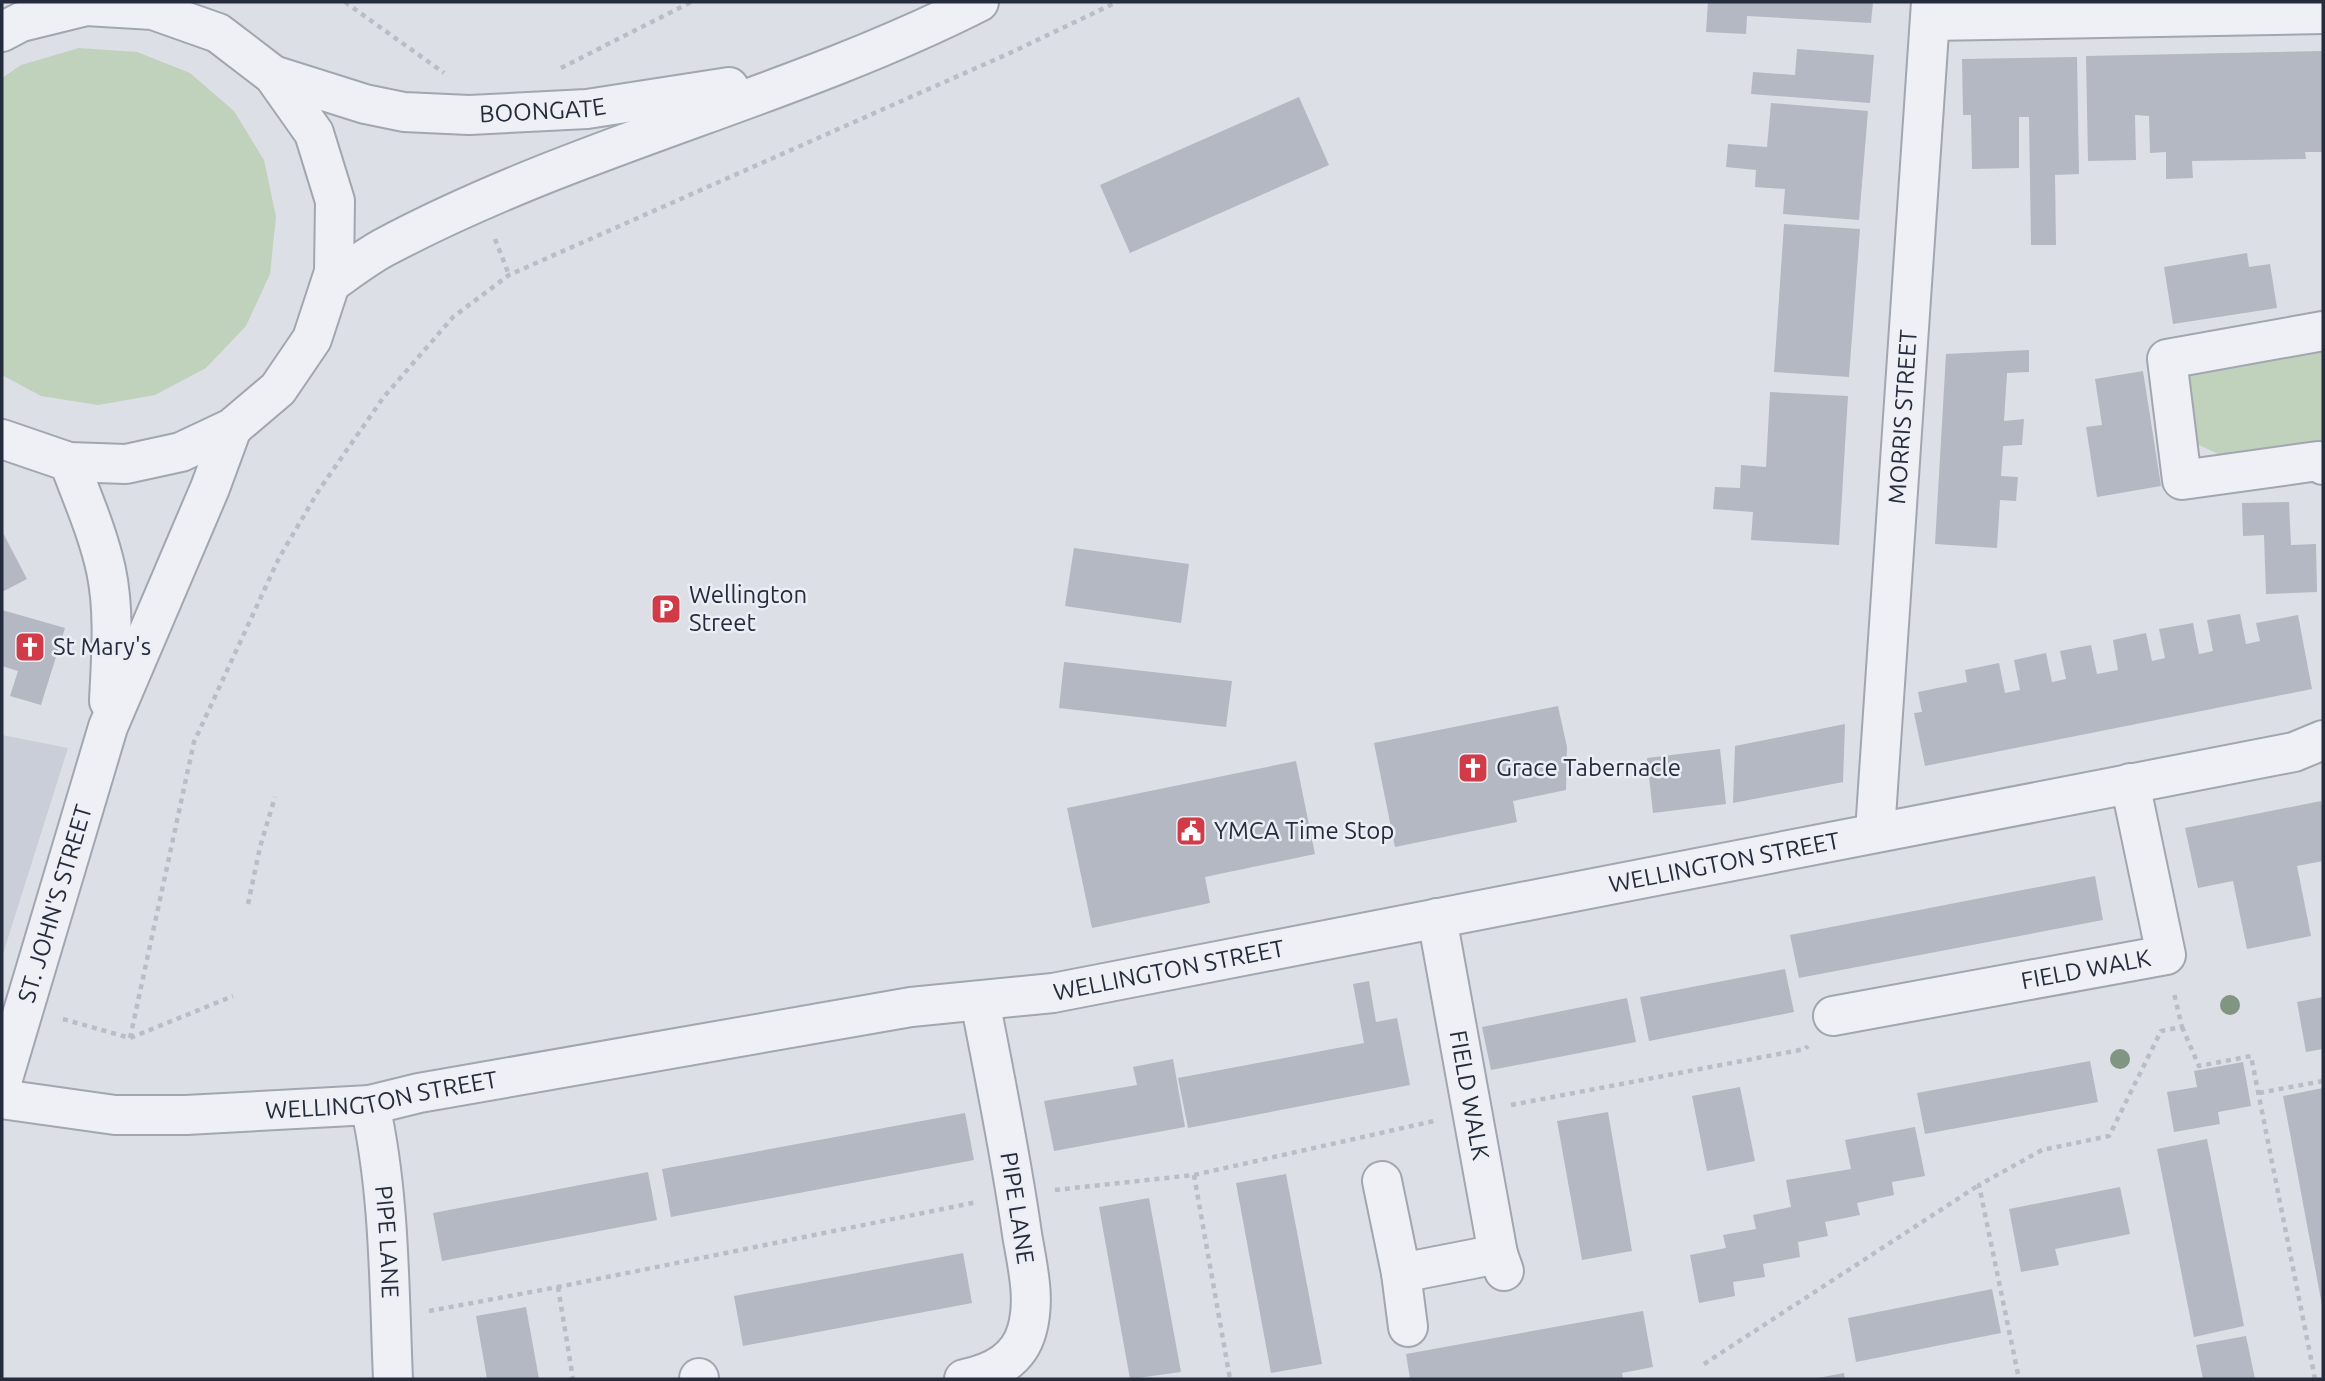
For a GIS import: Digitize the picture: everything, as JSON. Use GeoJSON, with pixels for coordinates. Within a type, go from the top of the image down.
{"type":"FeatureCollection","features":[{"type":"Feature","properties":{"kind":"street","name":"BOONGATE"},"geometry":{"type":"LineString","coordinates":[[331,283],[381,249],[480,201],[580,159],[815,73],[979,2]]}},
{"type":"Feature","properties":{"kind":"street"},"geometry":{"type":"LineString","coordinates":[[2,439],[69,462],[126,464],[181,452],[232,428],[278,389],[312,340],[334,272],[335,201],[314,133],[273,75],[218,33],[150,6],[86,6],[15,18]]}},
{"type":"Feature","properties":{"kind":"street"},"geometry":{"type":"LineString","coordinates":[[1931,12],[2323,14]]}},
{"type":"Feature","properties":{"kind":"street","name":"MORRIS STREET"},"geometry":{"type":"LineString","coordinates":[[1875,832],[1931,12]]}},
{"type":"Feature","properties":{"kind":"street","name":"BOONGATE"},"geometry":{"type":"LineString","coordinates":[[273,75],[365,104],[404,112],[469,115],[587,109],[815,73]]}},
{"type":"Feature","properties":{"kind":"street"},"geometry":{"type":"LineString","coordinates":[[2323,331],[2167,359],[2182,480],[2318,461],[2323,465]]}},
{"type":"Feature","properties":{"kind":"street","name":"ST. JOHN'S STREET"},"geometry":{"type":"LineString","coordinates":[[2,1082],[108,727],[210,488],[232,428]]}},
{"type":"Feature","properties":{"kind":"street","name":"ST. JOHN'S STREET"},"geometry":{"type":"LineString","coordinates":[[69,462],[94,528],[106,572],[112,636],[108,727]]}},
{"type":"Feature","properties":{"kind":"street","name":"WELLINGTON STREET"},"geometry":{"type":"LineString","coordinates":[[2,1099],[115,1115],[186,1115],[369,1105],[419,1093],[897,1010],[1053,993],[2294,752],[2323,740]]}},
{"type":"Feature","properties":{"kind":"street","name":"FIELD WALK"},"geometry":{"type":"LineString","coordinates":[[1833,1016],[2166,955],[2130,783]]}},
{"type":"Feature","properties":{"kind":"street","name":"FIELD WALK"},"geometry":{"type":"LineString","coordinates":[[1401,1273],[1501,1262],[1437,918]]}},
{"type":"Feature","properties":{"kind":"street","name":"PIPE LANE"},"geometry":{"type":"LineString","coordinates":[[964,1379],[984,1375],[1009,1361],[1020,1347],[1027,1331],[1031,1294],[1016,1194],[980,1002]]}},
{"type":"Feature","properties":{"kind":"street","name":"PIPE LANE"},"geometry":{"type":"LineString","coordinates":[[369,1105],[380,1149],[393,1379]]}},
{"type":"Feature","properties":{"kind":"street"},"geometry":{"type":"LineString","coordinates":[[1382,1181],[1401,1273],[1408,1327]]}},
{"type":"Feature","properties":{"kind":"path"},"geometry":{"type":"LineString","coordinates":[[345,2],[464,87],[469,115]]}},
{"type":"Feature","properties":{"kind":"path"},"geometry":{"type":"LineString","coordinates":[[556,71],[691,2]]}},
{"type":"Feature","properties":{"kind":"path"},"geometry":{"type":"LineString","coordinates":[[130,1038],[194,742],[279,558],[319,490],[383,398],[453,317],[509,275],[1010,52],[1116,2]]}},
{"type":"Feature","properties":{"kind":"path"},"geometry":{"type":"LineString","coordinates":[[248,904],[260,847],[275,797]]}},
{"type":"Feature","properties":{"kind":"path"},"geometry":{"type":"LineString","coordinates":[[2166,955],[2182,1027],[2199,1066],[2251,1056],[2315,1379]]}},
{"type":"Feature","properties":{"kind":"path"},"geometry":{"type":"LineString","coordinates":[[61,1018],[130,1038],[233,996]]}},
{"type":"Feature","properties":{"kind":"path"},"geometry":{"type":"LineString","coordinates":[[391,1318],[1016,1194],[1194,1175],[1473,1112],[1805,1049],[1833,1016]]}},
{"type":"Feature","properties":{"kind":"path"},"geometry":{"type":"LineString","coordinates":[[1704,1364],[1979,1185],[2042,1150],[2109,1136],[2161,1031],[2182,1027]]}},
{"type":"Feature","properties":{"kind":"path"},"geometry":{"type":"LineString","coordinates":[[2259,1093],[2323,1081]]}},
{"type":"Feature","properties":{"kind":"path"},"geometry":{"type":"LineString","coordinates":[[1194,1175],[1230,1379]]}},
{"type":"Feature","properties":{"kind":"path"},"geometry":{"type":"LineString","coordinates":[[1979,1185],[2018,1374]]}},
{"type":"Feature","properties":{"kind":"path"},"geometry":{"type":"LineString","coordinates":[[558,1287],[573,1379]]}},
{"type":"Feature","properties":{"kind":"shaded area"},"geometry":{"type":"Polygon","coordinates":[[[2,735],[68,748],[2,957],[2,735]]]}},
{"type":"Feature","properties":{"kind":"green space"},"geometry":{"type":"Polygon","coordinates":[[[79,48],[137,52],[190,73],[234,111],[264,160],[276,217],[270,274],[246,326],[206,368],[155,395],[98,405],[41,396],[2,375],[2,78],[21,65],[79,48]]]}},
{"type":"Feature","properties":{"kind":"green space"},"geometry":{"type":"Polygon","coordinates":[[[2323,338],[2323,443],[2289,444],[2220,455],[2195,443],[2183,383],[2194,365],[2323,338]]]}},
{"type":"Feature","properties":{"kind":"building"},"geometry":{"type":"Polygon","coordinates":[[[1708,2],[1873,2],[1871,23],[1747,16],[1746,34],[1706,32],[1708,2]]]}},
{"type":"Feature","properties":{"kind":"building"},"geometry":{"type":"Polygon","coordinates":[[[1797,49],[1874,55],[1870,103],[1751,94],[1753,72],[1795,75],[1797,49]]]}},
{"type":"Feature","properties":{"kind":"building"},"geometry":{"type":"Polygon","coordinates":[[[2323,51],[2323,152],[2305,152],[2306,159],[2192,161],[2193,178],[2166,179],[2166,152],[2150,153],[2149,116],[2135,115],[2136,160],[2088,161],[2086,56],[2323,51]]]}},
{"type":"Feature","properties":{"kind":"building"},"geometry":{"type":"Polygon","coordinates":[[[2077,57],[2079,174],[2055,175],[2056,245],[2031,245],[2029,117],[2019,117],[2019,168],[1972,169],[1971,115],[1963,115],[1962,59],[2077,57]]]}},
{"type":"Feature","properties":{"kind":"building"},"geometry":{"type":"Polygon","coordinates":[[[1299,97],[1329,165],[1130,253],[1100,185],[1299,97]]]}},
{"type":"Feature","properties":{"kind":"building"},"geometry":{"type":"Polygon","coordinates":[[[1771,103],[1868,111],[1859,220],[1783,214],[1785,189],[1755,187],[1756,170],[1726,167],[1728,144],[1767,147],[1771,103]]]}},
{"type":"Feature","properties":{"kind":"building"},"geometry":{"type":"Polygon","coordinates":[[[1784,224],[1860,229],[1849,377],[1774,372],[1784,224]]]}},
{"type":"Feature","properties":{"kind":"building"},"geometry":{"type":"Polygon","coordinates":[[[2247,253],[2249,267],[2270,264],[2277,308],[2173,324],[2164,267],[2247,253]]]}},
{"type":"Feature","properties":{"kind":"building"},"geometry":{"type":"Polygon","coordinates":[[[2029,350],[2029,372],[2007,373],[2004,421],[2024,419],[2022,445],[2003,446],[2001,476],[2018,477],[2016,501],[2000,500],[1997,548],[1935,544],[1946,354],[2029,350]]]}},
{"type":"Feature","properties":{"kind":"building"},"geometry":{"type":"Polygon","coordinates":[[[2143,371],[2161,486],[2097,497],[2086,427],[2102,425],[2095,379],[2143,371]]]}},
{"type":"Feature","properties":{"kind":"building"},"geometry":{"type":"Polygon","coordinates":[[[1770,392],[1848,396],[1839,545],[1751,540],[1753,512],[1713,509],[1715,487],[1740,488],[1741,465],[1766,467],[1770,392]]]}},
{"type":"Feature","properties":{"kind":"building"},"geometry":{"type":"Polygon","coordinates":[[[2289,502],[2291,545],[2316,544],[2317,592],[2266,594],[2264,535],[2243,536],[2242,503],[2289,502]]]}},
{"type":"Feature","properties":{"kind":"building","name":"St Mary's"},"geometry":{"type":"Polygon","coordinates":[[[2,531],[27,579],[2,592],[2,531]]]}},
{"type":"Feature","properties":{"kind":"building"},"geometry":{"type":"Polygon","coordinates":[[[1074,548],[1189,564],[1181,623],[1065,606],[1074,548]]]}},
{"type":"Feature","properties":{"kind":"building","name":"St Mary's"},"geometry":{"type":"Polygon","coordinates":[[[2,610],[65,628],[41,705],[10,696],[18,671],[2,666],[2,610]]]}},
{"type":"Feature","properties":{"kind":"building"},"geometry":{"type":"Polygon","coordinates":[[[2240,614],[2246,644],[2260,641],[2256,623],[2298,615],[2312,689],[1925,766],[1914,713],[1922,712],[1918,692],[1967,682],[1965,670],[1999,663],[2005,693],[2020,690],[2014,660],[2046,653],[2052,682],[2066,679],[2060,651],[2091,645],[2097,674],[2118,670],[2113,640],[2146,633],[2152,661],[2165,658],[2159,629],[2193,623],[2199,654],[2213,651],[2207,620],[2240,614]]]}},
{"type":"Feature","properties":{"kind":"building"},"geometry":{"type":"Polygon","coordinates":[[[1064,662],[1232,681],[1226,727],[1059,708],[1064,662]]]}},
{"type":"Feature","properties":{"kind":"building","name":"Grace Tabernacle"},"geometry":{"type":"Polygon","coordinates":[[[1558,706],[1567,747],[1566,790],[1513,801],[1517,822],[1395,847],[1374,743],[1558,706]]]}},
{"type":"Feature","properties":{"kind":"building"},"geometry":{"type":"Polygon","coordinates":[[[1845,724],[1843,782],[1733,803],[1735,746],[1845,724]]]}},
{"type":"Feature","properties":{"kind":"building"},"geometry":{"type":"Polygon","coordinates":[[[1720,749],[1726,804],[1653,813],[1647,758],[1720,749]]]}},
{"type":"Feature","properties":{"kind":"building","name":"YMCA Time Stop"},"geometry":{"type":"Polygon","coordinates":[[[1296,761],[1315,854],[1205,877],[1210,903],[1092,928],[1067,808],[1296,761]]]}},
{"type":"Feature","properties":{"kind":"building"},"geometry":{"type":"Polygon","coordinates":[[[2321,801],[2323,861],[2297,866],[2311,936],[2247,949],[2233,881],[2198,888],[2185,828],[2321,801]]]}},
{"type":"Feature","properties":{"kind":"building"},"geometry":{"type":"Polygon","coordinates":[[[2095,876],[2103,920],[1799,978],[1790,935],[2095,876]]]}},
{"type":"Feature","properties":{"kind":"building"},"geometry":{"type":"Polygon","coordinates":[[[1785,969],[1794,1012],[1649,1041],[1640,997],[1785,969]]]}},
{"type":"Feature","properties":{"kind":"building"},"geometry":{"type":"Polygon","coordinates":[[[1369,981],[1376,1022],[1397,1018],[1410,1085],[1188,1128],[1178,1078],[1364,1043],[1353,984],[1369,981]]]}},
{"type":"Feature","properties":{"kind":"building"},"geometry":{"type":"Polygon","coordinates":[[[2323,997],[2323,1049],[2306,1052],[2297,1002],[2323,997]]]}},
{"type":"Feature","properties":{"kind":"building"},"geometry":{"type":"Polygon","coordinates":[[[1627,998],[1636,1042],[1491,1070],[1482,1027],[1627,998]]]}},
{"type":"Feature","properties":{"kind":"building"},"geometry":{"type":"Polygon","coordinates":[[[1173,1059],[1185,1127],[1054,1151],[1044,1101],[1137,1085],[1133,1067],[1173,1059]]]}},
{"type":"Feature","properties":{"kind":"building"},"geometry":{"type":"Polygon","coordinates":[[[2090,1061],[2098,1102],[1925,1134],[1917,1093],[2090,1061]]]}},
{"type":"Feature","properties":{"kind":"building"},"geometry":{"type":"Polygon","coordinates":[[[2243,1062],[2251,1106],[2218,1112],[2220,1124],[2174,1132],[2167,1092],[2197,1087],[2194,1071],[2243,1062]]]}},
{"type":"Feature","properties":{"kind":"building"},"geometry":{"type":"Polygon","coordinates":[[[1740,1087],[1755,1161],[1707,1171],[1692,1096],[1740,1087]]]}},
{"type":"Feature","properties":{"kind":"building"},"geometry":{"type":"Polygon","coordinates":[[[2323,1088],[2323,1304],[2322,1305],[2283,1096],[2323,1088]]]}},
{"type":"Feature","properties":{"kind":"building"},"geometry":{"type":"Polygon","coordinates":[[[1608,1112],[1632,1251],[1582,1260],[1557,1121],[1608,1112]]]}},
{"type":"Feature","properties":{"kind":"building"},"geometry":{"type":"Polygon","coordinates":[[[965,1113],[974,1160],[671,1217],[662,1169],[965,1113]]]}},
{"type":"Feature","properties":{"kind":"building"},"geometry":{"type":"Polygon","coordinates":[[[1915,1127],[1925,1176],[1892,1182],[1894,1195],[1857,1203],[1860,1215],[1825,1222],[1828,1236],[1798,1242],[1800,1257],[1763,1264],[1765,1277],[1733,1282],[1735,1296],[1699,1303],[1690,1255],[1726,1248],[1723,1235],[1756,1229],[1753,1215],[1791,1207],[1786,1180],[1851,1169],[1845,1140],[1915,1127]]]}},
{"type":"Feature","properties":{"kind":"building"},"geometry":{"type":"Polygon","coordinates":[[[2207,1139],[2244,1326],[2194,1337],[2157,1149],[2207,1139]]]}},
{"type":"Feature","properties":{"kind":"building"},"geometry":{"type":"Polygon","coordinates":[[[648,1172],[657,1220],[442,1261],[433,1213],[648,1172]]]}},
{"type":"Feature","properties":{"kind":"building"},"geometry":{"type":"Polygon","coordinates":[[[1286,1174],[1322,1364],[1271,1373],[1236,1183],[1286,1174]]]}},
{"type":"Feature","properties":{"kind":"building"},"geometry":{"type":"Polygon","coordinates":[[[2120,1187],[2130,1234],[2055,1249],[2059,1265],[2021,1272],[2009,1209],[2120,1187]]]}},
{"type":"Feature","properties":{"kind":"building"},"geometry":{"type":"Polygon","coordinates":[[[1149,1198],[1181,1372],[1130,1379],[1099,1207],[1149,1198]]]}},
{"type":"Feature","properties":{"kind":"building"},"geometry":{"type":"Polygon","coordinates":[[[963,1253],[972,1303],[743,1346],[734,1296],[963,1253]]]}},
{"type":"Feature","properties":{"kind":"building"},"geometry":{"type":"Polygon","coordinates":[[[1992,1289],[2001,1333],[1856,1362],[1848,1318],[1992,1289]]]}},
{"type":"Feature","properties":{"kind":"building"},"geometry":{"type":"Polygon","coordinates":[[[526,1307],[539,1379],[487,1379],[476,1316],[526,1307]]]}},
{"type":"Feature","properties":{"kind":"building"},"geometry":{"type":"Polygon","coordinates":[[[1643,1311],[1653,1367],[1622,1373],[1623,1379],[1410,1379],[1406,1354],[1643,1311]]]}},
{"type":"Feature","properties":{"kind":"building"},"geometry":{"type":"Polygon","coordinates":[[[2246,1336],[2255,1379],[2203,1379],[2196,1345],[2246,1336]]]}},
{"type":"Feature","properties":{"kind":"building"},"geometry":{"type":"Polygon","coordinates":[[[1844,1373],[1845,1379],[1818,1378],[1844,1373]]]}},
{"type":"Feature","properties":{"kind":"place","name":"Wellington Street"},"geometry":{"type":"Point","coordinates":[666,609]}},
{"type":"Feature","properties":{"kind":"place","name":"St Mary's"},"geometry":{"type":"Point","coordinates":[30,647]}},
{"type":"Feature","properties":{"kind":"place","name":"Grace Tabernacle"},"geometry":{"type":"Point","coordinates":[1473,768]}},
{"type":"Feature","properties":{"kind":"place","name":"YMCA Time Stop"},"geometry":{"type":"Point","coordinates":[1191,831]}}]}
